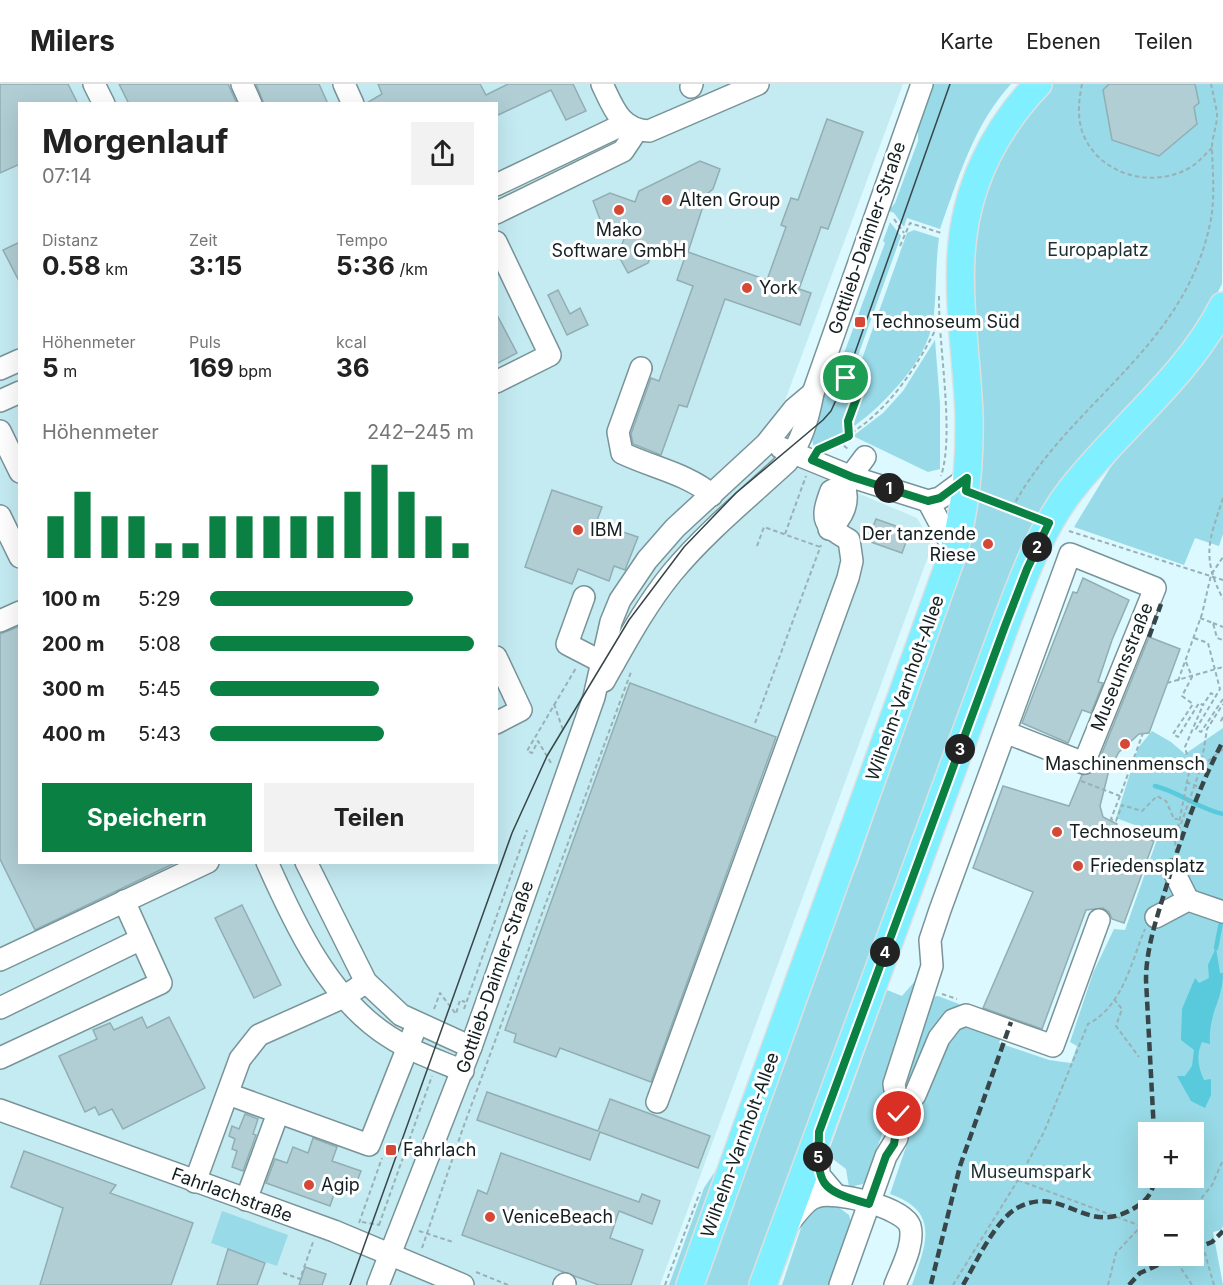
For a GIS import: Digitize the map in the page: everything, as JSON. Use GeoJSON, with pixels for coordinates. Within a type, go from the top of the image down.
{"type":"FeatureCollection","features":[{"type":"Feature","properties":{"kind":"main road","name":"Wilhelm-Varnholt-Allee"},"geometry":{"type":"LineString","coordinates":[[690,1285],[954,550],[966,484],[969,414],[961,254],[970,204],[991,146],[1009,117],[1038,84]]}},
{"type":"Feature","properties":{"kind":"main road"},"geometry":{"type":"LineString","coordinates":[[763,1285],[1027,569],[1049,523],[1071,490],[1185,362],[1208,332],[1223,306]]}},
{"type":"Feature","properties":{"kind":"street"},"geometry":{"type":"LineString","coordinates":[[94,84],[103,102]]}},
{"type":"Feature","properties":{"kind":"street"},"geometry":{"type":"LineString","coordinates":[[242,84],[250,102]]}},
{"type":"Feature","properties":{"kind":"street"},"geometry":{"type":"LineString","coordinates":[[344,84],[352,102]]}},
{"type":"Feature","properties":{"kind":"street"},"geometry":{"type":"LineString","coordinates":[[602,84],[615,112],[631,127],[650,131],[758,84]]}},
{"type":"Feature","properties":{"kind":"street","name":"Gottlieb-Daimler-Straße"},"geometry":{"type":"LineString","coordinates":[[608,661],[691,551],[787,462],[803,456],[813,393],[921,84]]}},
{"type":"Feature","properties":{"kind":"street"},"geometry":{"type":"LineString","coordinates":[[498,184],[631,127]]}},
{"type":"Feature","properties":{"kind":"street"},"geometry":{"type":"LineString","coordinates":[[498,212],[623,152],[631,127]]}},
{"type":"Feature","properties":{"kind":"street"},"geometry":{"type":"LineString","coordinates":[[498,246],[550,355],[498,381]]}},
{"type":"Feature","properties":{"kind":"street"},"geometry":{"type":"LineString","coordinates":[[0,369],[18,361]]}},
{"type":"Feature","properties":{"kind":"street"},"geometry":{"type":"LineString","coordinates":[[641,368],[618,432],[622,453],[648,466],[698,483],[698,500]]}},
{"type":"Feature","properties":{"kind":"street","name":"Gottlieb-Daimler-Straße"},"geometry":{"type":"LineString","coordinates":[[378,1285],[463,1071],[608,661],[620,600],[647,560],[698,500],[763,447],[794,409],[813,393]]}},
{"type":"Feature","properties":{"kind":"street"},"geometry":{"type":"LineString","coordinates":[[0,431],[18,468]]}},
{"type":"Feature","properties":{"kind":"street"},"geometry":{"type":"LineString","coordinates":[[763,447],[803,456],[848,481],[928,501],[940,498],[966,484]]}},
{"type":"Feature","properties":{"kind":"street"},"geometry":{"type":"LineString","coordinates":[[657,1102],[848,578],[852,561],[849,540],[825,538],[826,504],[831,491],[848,481],[865,457]]}},
{"type":"Feature","properties":{"kind":"street"},"geometry":{"type":"LineString","coordinates":[[928,501],[954,550]]}},
{"type":"Feature","properties":{"kind":"street"},"geometry":{"type":"LineString","coordinates":[[0,516],[18,553]]}},
{"type":"Feature","properties":{"kind":"street","name":"Museumsstraße"},"geometry":{"type":"LineString","coordinates":[[898,1118],[894,1084],[932,966],[930,940],[1070,554],[1155,588],[1084,763]]}},
{"type":"Feature","properties":{"kind":"street"},"geometry":{"type":"LineString","coordinates":[[584,597],[567,644],[608,661]]}},
{"type":"Feature","properties":{"kind":"street"},"geometry":{"type":"LineString","coordinates":[[620,600],[624,616],[638,620]]}},
{"type":"Feature","properties":{"kind":"street"},"geometry":{"type":"LineString","coordinates":[[0,621],[18,613]]}},
{"type":"Feature","properties":{"kind":"street"},"geometry":{"type":"LineString","coordinates":[[498,666],[504,691],[521,710],[498,722]]}},
{"type":"Feature","properties":{"kind":"street"},"geometry":{"type":"LineString","coordinates":[[1005,732],[1084,763]]}},
{"type":"Feature","properties":{"kind":"street"},"geometry":{"type":"LineString","coordinates":[[1,955],[206,864]]}},
{"type":"Feature","properties":{"kind":"street"},"geometry":{"type":"LineString","coordinates":[[268,864],[290,912],[344,997],[366,1020],[406,1047],[463,1071]]}},
{"type":"Feature","properties":{"kind":"street"},"geometry":{"type":"LineString","coordinates":[[307,864],[366,982],[386,1003],[424,1020],[471,1047]]}},
{"type":"Feature","properties":{"kind":"street"},"geometry":{"type":"LineString","coordinates":[[1173,870],[1190,900],[1223,912]]}},
{"type":"Feature","properties":{"kind":"street"},"geometry":{"type":"LineString","coordinates":[[290,912],[322,896]]}},
{"type":"Feature","properties":{"kind":"street"},"geometry":{"type":"LineString","coordinates":[[1156,917],[1190,900]]}},
{"type":"Feature","properties":{"kind":"street"},"geometry":{"type":"LineString","coordinates":[[0,1058],[161,983],[124,901]]}},
{"type":"Feature","properties":{"kind":"street"},"geometry":{"type":"LineString","coordinates":[[840,1285],[886,1156],[885,1141],[915,1095],[939,1038],[953,1020],[966,1015],[1053,1046],[1099,920]]}},
{"type":"Feature","properties":{"kind":"street"},"geometry":{"type":"LineString","coordinates":[[0,1008],[141,939]]}},
{"type":"Feature","properties":{"kind":"street"},"geometry":{"type":"LineString","coordinates":[[195,1182],[240,1059],[259,1035],[344,997],[366,982]]}},
{"type":"Feature","properties":{"kind":"street"},"geometry":{"type":"LineString","coordinates":[[228,1094],[369,1145],[406,1047],[424,1020]]}},
{"type":"Feature","properties":{"kind":"street","name":"Fahrlachstraße"},"geometry":{"type":"LineString","coordinates":[[0,1110],[319,1226],[463,1285]]}},
{"type":"Feature","properties":{"kind":"street"},"geometry":{"type":"LineString","coordinates":[[246,1200],[278,1113]]}},
{"type":"Feature","properties":{"kind":"street"},"geometry":{"type":"LineString","coordinates":[[819,1132],[819,1175],[835,1194]]}},
{"type":"Feature","properties":{"kind":"street"},"geometry":{"type":"LineString","coordinates":[[781,1233],[814,1197],[835,1194],[899,1213],[909,1226],[910,1244],[895,1285]]}},
{"type":"Feature","properties":{"kind":"path"},"geometry":{"type":"LineString","coordinates":[[1082,84],[1078,106],[1082,131],[1095,153],[1116,170],[1141,178],[1168,177],[1192,166],[1212,148]]}},
{"type":"Feature","properties":{"kind":"path"},"geometry":{"type":"LineString","coordinates":[[1012,508],[1046,458],[1138,358],[1167,322],[1186,293],[1201,257],[1210,222],[1214,177],[1212,148],[1217,116],[1211,84]]}},
{"type":"Feature","properties":{"kind":"path"},"geometry":{"type":"LineString","coordinates":[[890,216],[904,232]]}},
{"type":"Feature","properties":{"kind":"path"},"geometry":{"type":"LineString","coordinates":[[900,246],[904,232],[910,223],[944,233]]}},
{"type":"Feature","properties":{"kind":"path"},"geometry":{"type":"LineString","coordinates":[[784,534],[803,456],[849,436],[888,403],[913,373],[938,325],[945,415],[945,465],[939,480]]}},
{"type":"Feature","properties":{"kind":"path"},"geometry":{"type":"LineString","coordinates":[[838,368],[850,384],[856,368]]}},
{"type":"Feature","properties":{"kind":"path"},"geometry":{"type":"LineString","coordinates":[[849,436],[848,421],[864,378],[854,374]]}},
{"type":"Feature","properties":{"kind":"path"},"geometry":{"type":"LineString","coordinates":[[966,484],[1012,508],[1049,523],[1155,560],[1223,580]]}},
{"type":"Feature","properties":{"kind":"path"},"geometry":{"type":"LineString","coordinates":[[1223,498],[1208,543],[1211,575],[1223,599]]}},
{"type":"Feature","properties":{"kind":"path"},"geometry":{"type":"LineString","coordinates":[[756,723],[825,538],[784,534],[764,527],[757,546]]}},
{"type":"Feature","properties":{"kind":"path"},"geometry":{"type":"LineString","coordinates":[[1178,681],[1194,638],[1211,575],[1223,557]]}},
{"type":"Feature","properties":{"kind":"path"},"geometry":{"type":"LineString","coordinates":[[1200,618],[1223,627]]}},
{"type":"Feature","properties":{"kind":"path"},"geometry":{"type":"LineString","coordinates":[[1213,623],[1217,638],[1223,640]]}},
{"type":"Feature","properties":{"kind":"path"},"geometry":{"type":"LineString","coordinates":[[1194,638],[1208,643],[1220,689],[1196,729],[1201,732],[1223,699]]}},
{"type":"Feature","properties":{"kind":"path"},"geometry":{"type":"LineString","coordinates":[[556,771],[538,741],[532,753],[527,751],[554,704],[608,661]]}},
{"type":"Feature","properties":{"kind":"path"},"geometry":{"type":"LineString","coordinates":[[422,1250],[608,661]]}},
{"type":"Feature","properties":{"kind":"path"},"geometry":{"type":"LineString","coordinates":[[1186,662],[1192,677],[1182,696],[1193,704],[1173,734],[1178,737],[1199,703],[1203,705]]}},
{"type":"Feature","properties":{"kind":"path"},"geometry":{"type":"LineString","coordinates":[[1167,683],[1223,667]]}},
{"type":"Feature","properties":{"kind":"path"},"geometry":{"type":"LineString","coordinates":[[1173,870],[1178,819],[1190,767],[1185,747],[1203,705],[1211,693],[1216,697]]}},
{"type":"Feature","properties":{"kind":"path"},"geometry":{"type":"LineString","coordinates":[[1178,831],[1201,767],[1207,729],[1223,704]]}},
{"type":"Feature","properties":{"kind":"path"},"geometry":{"type":"LineString","coordinates":[[1223,717],[1221,721],[1223,723]]}},
{"type":"Feature","properties":{"kind":"path"},"geometry":{"type":"LineString","coordinates":[[1143,733],[1112,819],[1116,821],[1122,805],[1142,811],[1157,796],[1166,801],[1174,819],[1178,819]]}},
{"type":"Feature","properties":{"kind":"path"},"geometry":{"type":"LineString","coordinates":[[1201,767],[1223,748]]}},
{"type":"Feature","properties":{"kind":"path"},"geometry":{"type":"LineString","coordinates":[[1084,763],[1076,779],[1120,796]]}},
{"type":"Feature","properties":{"kind":"path"},"geometry":{"type":"LineString","coordinates":[[1186,782],[1202,788]]}},
{"type":"Feature","properties":{"kind":"path"},"geometry":{"type":"LineString","coordinates":[[953,1285],[1018,1180],[1044,1132],[1088,1024],[1095,1020],[1122,988],[1150,920],[1156,917]]}},
{"type":"Feature","properties":{"kind":"path"},"geometry":{"type":"LineString","coordinates":[[926,988],[963,1002]]}},
{"type":"Feature","properties":{"kind":"path"},"geometry":{"type":"LineString","coordinates":[[424,1020],[440,993],[456,1014],[460,1000],[465,1002]]}},
{"type":"Feature","properties":{"kind":"path"},"geometry":{"type":"LineString","coordinates":[[1114,999],[1122,1009],[1116,1026],[1140,1057]]}},
{"type":"Feature","properties":{"kind":"path"},"geometry":{"type":"LineString","coordinates":[[379,1225],[433,1074]]}},
{"type":"Feature","properties":{"kind":"path"},"geometry":{"type":"LineString","coordinates":[[1200,1200],[1212,1185],[1223,1160]]}},
{"type":"Feature","properties":{"kind":"path"},"geometry":{"type":"LineString","coordinates":[[1018,1180],[1138,1224]]}},
{"type":"Feature","properties":{"kind":"path"},"geometry":{"type":"LineString","coordinates":[[367,1198],[359,1222],[379,1225],[385,1223]]}},
{"type":"Feature","properties":{"kind":"path"},"geometry":{"type":"LineString","coordinates":[[283,1273],[300,1279],[319,1226]]}},
{"type":"Feature","properties":{"kind":"path"},"geometry":{"type":"LineString","coordinates":[[427,1234],[453,1242]]}},
{"type":"Feature","properties":{"kind":"path"},"geometry":{"type":"LineString","coordinates":[[1108,1285],[1116,1253],[1138,1235]]}},
{"type":"Feature","properties":{"kind":"path"},"geometry":{"type":"LineString","coordinates":[[1204,1250],[1214,1285]]}},
{"type":"Feature","properties":{"kind":"path"},"geometry":{"type":"LineString","coordinates":[[1180,1266],[1192,1285]]}},
{"type":"Feature","properties":{"kind":"shaded area"},"geometry":{"type":"Polygon","coordinates":[[[0,84],[903,84],[765,454],[917,518],[930,541],[929,554],[660,1285],[0,1285],[0,84]]]}},
{"type":"Feature","properties":{"kind":"shaded area"},"geometry":{"type":"Polygon","coordinates":[[[1216,948],[1220,973],[1223,973],[1221,991],[1211,1023],[1210,1044],[1202,1042],[1198,1056],[1204,1080],[1211,1079],[1211,1095],[1205,1108],[1191,1101],[1177,1076],[1185,1076],[1192,1066],[1194,1050],[1181,1040],[1182,1009],[1195,978],[1199,983],[1209,978],[1208,965],[1216,948]]]}},
{"type":"Feature","properties":{"kind":"green space"},"geometry":{"type":"Polygon","coordinates":[[[932,84],[1011,84],[987,116],[977,134],[940,229],[907,218],[904,227],[894,213],[889,211],[884,220],[889,206],[892,207],[895,203],[918,141],[918,127],[932,84]]]}},
{"type":"Feature","properties":{"kind":"green space","name":"Europaplatz"},"geometry":{"type":"Polygon","coordinates":[[[1048,84],[1223,84],[1222,284],[1200,326],[1031,530],[1016,558],[751,1285],[701,1285],[791,1034],[859,860],[952,586],[973,244],[978,219],[1000,159],[1048,84]]]}},
{"type":"Feature","properties":{"kind":"green space"},"geometry":{"type":"Polygon","coordinates":[[[890,222],[901,236],[850,378],[840,364],[885,243],[883,241],[890,222]]]}},
{"type":"Feature","properties":{"kind":"green space"},"geometry":{"type":"Polygon","coordinates":[[[914,230],[939,238],[933,321],[929,336],[913,366],[902,380],[878,407],[853,427],[869,375],[858,370],[907,233],[914,230]]]}},
{"type":"Feature","properties":{"kind":"green space"},"geometry":{"type":"Polygon","coordinates":[[[1223,328],[1223,534],[1219,546],[1195,538],[1184,565],[1074,527],[1110,468],[1223,328]]]}},
{"type":"Feature","properties":{"kind":"green space"},"geometry":{"type":"Polygon","coordinates":[[[935,340],[940,404],[940,469],[928,472],[853,436],[883,413],[903,391],[935,340]]]}},
{"type":"Feature","properties":{"kind":"green space"},"geometry":{"type":"Polygon","coordinates":[[[835,371],[849,389],[855,380],[860,381],[847,414],[845,434],[814,447],[812,427],[814,418],[835,371]]]}},
{"type":"Feature","properties":{"kind":"green space","name":"Museumspark"},"geometry":{"type":"Polygon","coordinates":[[[1223,728],[1223,1226],[1221,1230],[1213,1232],[1223,1285],[912,1285],[924,1244],[923,1220],[917,1210],[906,1201],[890,1194],[906,1147],[913,1113],[940,1052],[956,1029],[968,1028],[1001,1037],[999,1043],[1049,1060],[1071,1063],[1077,1046],[1070,1042],[1093,973],[1114,929],[1125,930],[1159,834],[1116,818],[1138,748],[1152,731],[1171,742],[1185,754],[1223,728]]]}},
{"type":"Feature","properties":{"kind":"green space"},"geometry":{"type":"Polygon","coordinates":[[[915,981],[918,987],[888,1117],[866,1180],[863,1184],[849,1187],[846,1169],[829,1156],[830,1148],[887,990],[902,996],[915,981]]]}},
{"type":"Feature","properties":{"kind":"green space"},"geometry":{"type":"Polygon","coordinates":[[[938,996],[959,1004],[961,1009],[908,1096],[899,1093],[932,997],[938,996]]]}},
{"type":"Feature","properties":{"kind":"green space"},"geometry":{"type":"Polygon","coordinates":[[[718,1167],[675,1285],[669,1285],[704,1188],[718,1167]]]}},
{"type":"Feature","properties":{"kind":"green space"},"geometry":{"type":"Polygon","coordinates":[[[834,1204],[849,1215],[852,1225],[840,1285],[782,1285],[805,1216],[812,1206],[834,1204]]]}},
{"type":"Feature","properties":{"kind":"green space"},"geometry":{"type":"Polygon","coordinates":[[[222,1211],[288,1235],[277,1266],[211,1243],[222,1211]]]}},
{"type":"Feature","properties":{"kind":"building"},"geometry":{"type":"Polygon","coordinates":[[[0,84],[68,84],[77,102],[18,102],[18,165],[0,173],[0,84]]]}},
{"type":"Feature","properties":{"kind":"building"},"geometry":{"type":"Polygon","coordinates":[[[119,84],[228,84],[236,102],[128,102],[119,84]]]}},
{"type":"Feature","properties":{"kind":"building"},"geometry":{"type":"Polygon","coordinates":[[[256,84],[319,84],[327,102],[263,102],[256,84]]]}},
{"type":"Feature","properties":{"kind":"building"},"geometry":{"type":"Polygon","coordinates":[[[378,84],[480,84],[486,95],[508,84],[573,84],[586,111],[566,120],[551,90],[498,115],[498,102],[368,102],[382,94],[378,84]]]}},
{"type":"Feature","properties":{"kind":"building"},"geometry":{"type":"Polygon","coordinates":[[[1109,84],[1195,84],[1199,103],[1194,107],[1197,124],[1159,156],[1112,140],[1103,90],[1109,84]]]}},
{"type":"Feature","properties":{"kind":"building","name":"York"},"geometry":{"type":"Polygon","coordinates":[[[827,119],[863,132],[828,229],[821,227],[799,289],[811,293],[800,325],[725,299],[687,407],[679,405],[661,455],[633,444],[631,434],[651,378],[659,381],[693,286],[677,280],[686,254],[656,245],[648,263],[628,273],[618,255],[627,231],[601,222],[593,201],[610,193],[635,202],[639,191],[700,161],[720,169],[713,189],[707,194],[688,252],[767,280],[786,227],[781,225],[791,198],[798,200],[827,119]]]}},
{"type":"Feature","properties":{"kind":"building"},"geometry":{"type":"Polygon","coordinates":[[[18,243],[18,279],[3,250],[18,243]]]}},
{"type":"Feature","properties":{"kind":"building"},"geometry":{"type":"Polygon","coordinates":[[[558,290],[570,314],[580,308],[588,325],[567,335],[548,295],[558,290]]]}},
{"type":"Feature","properties":{"kind":"building"},"geometry":{"type":"Polygon","coordinates":[[[498,317],[517,353],[498,363],[498,317]]]}},
{"type":"Feature","properties":{"kind":"building","name":"IBM"},"geometry":{"type":"Polygon","coordinates":[[[552,490],[602,507],[596,523],[638,537],[625,570],[614,566],[609,581],[578,569],[572,584],[525,567],[552,490]]]}},
{"type":"Feature","properties":{"kind":"building"},"geometry":{"type":"Polygon","coordinates":[[[876,519],[910,531],[902,553],[868,541],[876,519]]]}},
{"type":"Feature","properties":{"kind":"building"},"geometry":{"type":"Polygon","coordinates":[[[1083,578],[1129,600],[1112,640],[1098,682],[1103,683],[1091,713],[1082,710],[1068,743],[1022,723],[1073,592],[1077,593],[1083,578]]]}},
{"type":"Feature","properties":{"kind":"building"},"geometry":{"type":"Polygon","coordinates":[[[18,627],[18,864],[173,864],[35,930],[0,859],[0,634],[18,627]]]}},
{"type":"Feature","properties":{"kind":"building","name":"Technoseum"},"geometry":{"type":"Polygon","coordinates":[[[1149,637],[1180,649],[1149,733],[1139,734],[1119,752],[1109,770],[1100,806],[1103,817],[1117,824],[1116,827],[1154,841],[1124,923],[1112,919],[1109,912],[1103,908],[1086,910],[1042,1029],[983,1008],[1033,892],[973,868],[1003,786],[1069,806],[1082,775],[1091,773],[1096,768],[1149,637]]]}},
{"type":"Feature","properties":{"kind":"building"},"geometry":{"type":"Polygon","coordinates":[[[630,683],[776,737],[651,1082],[560,1048],[556,1057],[514,1042],[516,1034],[505,1030],[630,683]]]}},
{"type":"Feature","properties":{"kind":"building"},"geometry":{"type":"Polygon","coordinates":[[[242,905],[281,985],[254,998],[215,918],[242,905]]]}},
{"type":"Feature","properties":{"kind":"building"},"geometry":{"type":"Polygon","coordinates":[[[142,1017],[147,1028],[169,1017],[205,1088],[123,1129],[112,1109],[99,1115],[95,1107],[85,1112],[59,1056],[97,1039],[93,1030],[110,1023],[114,1030],[142,1017]]]}},
{"type":"Feature","properties":{"kind":"building"},"geometry":{"type":"Polygon","coordinates":[[[487,1092],[598,1131],[610,1099],[710,1136],[698,1168],[600,1132],[590,1160],[477,1120],[487,1092]]]}},
{"type":"Feature","properties":{"kind":"building"},"geometry":{"type":"Polygon","coordinates":[[[245,1114],[258,1119],[253,1134],[256,1135],[243,1171],[232,1167],[237,1151],[232,1149],[235,1139],[229,1136],[232,1126],[239,1129],[245,1114]]]}},
{"type":"Feature","properties":{"kind":"building"},"geometry":{"type":"Polygon","coordinates":[[[313,1138],[337,1147],[332,1161],[361,1171],[356,1184],[351,1182],[349,1190],[337,1185],[330,1206],[266,1183],[275,1159],[287,1163],[293,1147],[308,1153],[313,1138]]]}},
{"type":"Feature","properties":{"kind":"building"},"geometry":{"type":"Polygon","coordinates":[[[24,1151],[116,1185],[110,1193],[193,1223],[171,1285],[40,1285],[63,1208],[11,1187],[24,1151]]]}},
{"type":"Feature","properties":{"kind":"building"},"geometry":{"type":"Polygon","coordinates":[[[501,1153],[639,1202],[642,1194],[660,1201],[652,1224],[619,1211],[610,1238],[643,1250],[631,1285],[599,1285],[462,1235],[478,1190],[487,1194],[501,1153]]]}},
{"type":"Feature","properties":{"kind":"building"},"geometry":{"type":"Polygon","coordinates":[[[228,1249],[265,1263],[257,1285],[217,1285],[228,1249]]]}},
{"type":"Feature","properties":{"kind":"building"},"geometry":{"type":"Polygon","coordinates":[[[305,1267],[326,1274],[322,1285],[299,1285],[305,1267]]]}},
{"type":"Feature","properties":{"kind":"waterway"},"geometry":{"type":"LineString","coordinates":[[1155,786],[1223,814]]}},
{"type":"Feature","properties":{"kind":"waterway"},"geometry":{"type":"LineString","coordinates":[[1216,948],[1222,917]]}},
{"type":"Feature","properties":{"kind":"tram line"},"geometry":{"type":"LineString","coordinates":[[350,1285],[512,833],[547,756],[629,620],[684,547],[736,493],[831,411],[846,378],[950,84]]}},
{"type":"Feature","properties":{"kind":"railway"},"geometry":{"type":"LineString","coordinates":[[1149,637],[1161,604]]}},
{"type":"Feature","properties":{"kind":"railway"},"geometry":{"type":"LineString","coordinates":[[1153,1122],[1146,980],[1150,946],[1183,834],[1223,741]]}},
{"type":"Feature","properties":{"kind":"railway"},"geometry":{"type":"LineString","coordinates":[[931,1284],[960,1166],[1011,1022]]}},
{"type":"Feature","properties":{"kind":"railway"},"geometry":{"type":"LineString","coordinates":[[963,1285],[1002,1221],[1019,1207],[1035,1202],[1050,1202],[1089,1215],[1103,1217],[1119,1215],[1144,1201],[1152,1188]]}},
{"type":"Feature","properties":{"kind":"railway"},"geometry":{"type":"LineString","coordinates":[[1204,1245],[1212,1242],[1223,1231]]}},
{"type":"Feature","properties":{"kind":"railway"},"geometry":{"type":"LineString","coordinates":[[1129,1285],[1140,1273],[1156,1266]]}},
{"type":"Feature","properties":{"kind":"place","name":"Alten Group"},"geometry":{"type":"Point","coordinates":[667,200]}},
{"type":"Feature","properties":{"kind":"place","name":"Mako Software GmbH"},"geometry":{"type":"Point","coordinates":[619,210]}},
{"type":"Feature","properties":{"kind":"place","name":"York"},"geometry":{"type":"Point","coordinates":[747,288]}},
{"type":"Feature","properties":{"kind":"place","name":"Technoseum Süd"},"geometry":{"type":"Point","coordinates":[860,322]}},
{"type":"Feature","properties":{"kind":"place","name":"IBM"},"geometry":{"type":"Point","coordinates":[578,530]}},
{"type":"Feature","properties":{"kind":"place","name":"Der tanzende Riese"},"geometry":{"type":"Point","coordinates":[988,544]}},
{"type":"Feature","properties":{"kind":"place","name":"Maschinenmensch"},"geometry":{"type":"Point","coordinates":[1125,744]}},
{"type":"Feature","properties":{"kind":"place","name":"Technoseum"},"geometry":{"type":"Point","coordinates":[1057,832]}},
{"type":"Feature","properties":{"kind":"place","name":"Friedensplatz"},"geometry":{"type":"Point","coordinates":[1078,866]}},
{"type":"Feature","properties":{"kind":"place","name":"Fahrlach"},"geometry":{"type":"Point","coordinates":[391,1150]}},
{"type":"Feature","properties":{"kind":"place","name":"Agip"},"geometry":{"type":"Point","coordinates":[309,1185]}},
{"type":"Feature","properties":{"kind":"place","name":"VeniceBeach"},"geometry":{"type":"Point","coordinates":[490,1217]}},
{"type":"Feature","properties":{"kind":"route"},"geometry":{"type":"LineString","coordinates":[[846,378],[850,384],[854,374],[864,378],[848,421],[849,436],[818,450],[812,460],[852,477],[928,501],[940,498],[967,478],[966,491],[1049,523],[1027,569],[1005,626],[819,1132],[819,1175],[835,1194],[869,1204],[886,1156],[897,1138],[896,1123],[899,1114]]}}]}
